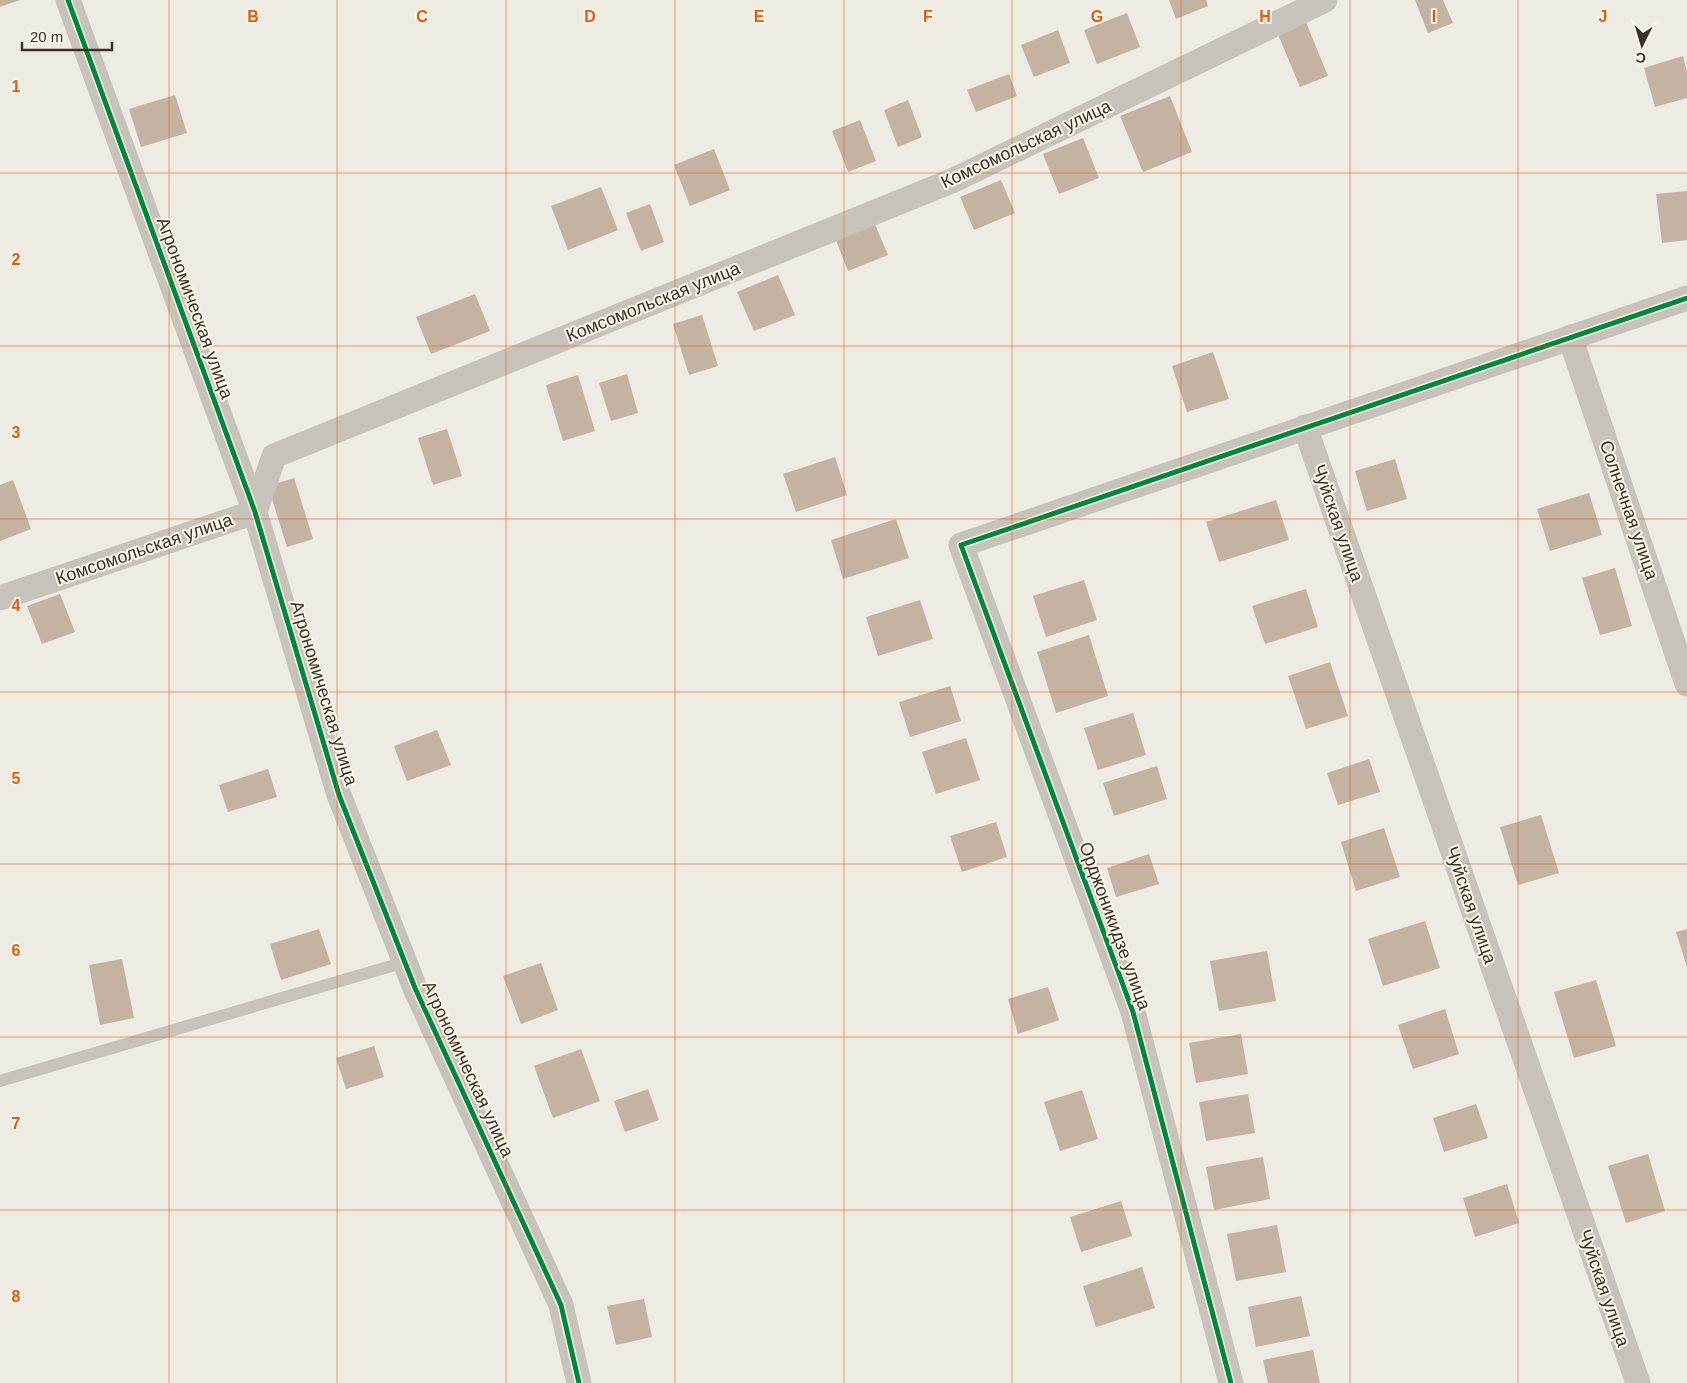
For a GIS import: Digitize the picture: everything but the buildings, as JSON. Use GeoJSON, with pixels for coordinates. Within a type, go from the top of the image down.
{"type":"FeatureCollection","features":[{"type":"Feature","properties":{"kind":"street","name":"Агрономическая улица"},"geometry":{"type":"LineString","coordinates":[[68,0],[255,512],[340,795],[419,997],[561,1305],[579,1383]]}},
{"type":"Feature","properties":{"kind":"street","name":"Комсомольская улица"},"geometry":{"type":"LineString","coordinates":[[0,598],[255,512],[274,456],[954,180],[1326,0]]}},
{"type":"Feature","properties":{"kind":"street"},"geometry":{"type":"LineString","coordinates":[[1305,427],[1687,298]]}},
{"type":"Feature","properties":{"kind":"street","name":"Солнечная улица"},"geometry":{"type":"LineString","coordinates":[[1570,337],[1687,684]]}},
{"type":"Feature","properties":{"kind":"street","name":"Орджоникидзе улица"},"geometry":{"type":"LineString","coordinates":[[1232,1383],[1133,1012],[961,545],[1305,427]]}},
{"type":"Feature","properties":{"kind":"street","name":"Чуйская улица"},"geometry":{"type":"LineString","coordinates":[[1305,427],[1638,1383]]}},
{"type":"Feature","properties":{"kind":"lane"},"geometry":{"type":"LineString","coordinates":[[0,1082],[405,962]]}},
{"type":"Feature","properties":{"kind":"cycle path"},"geometry":{"type":"LineString","coordinates":[[68,0],[255,512],[339,795],[415,988],[561,1305],[579,1383]]}},
{"type":"Feature","properties":{"kind":"cycle path"},"geometry":{"type":"LineString","coordinates":[[1231,1383],[1133,1012],[961,545],[1687,298]]}}]}
